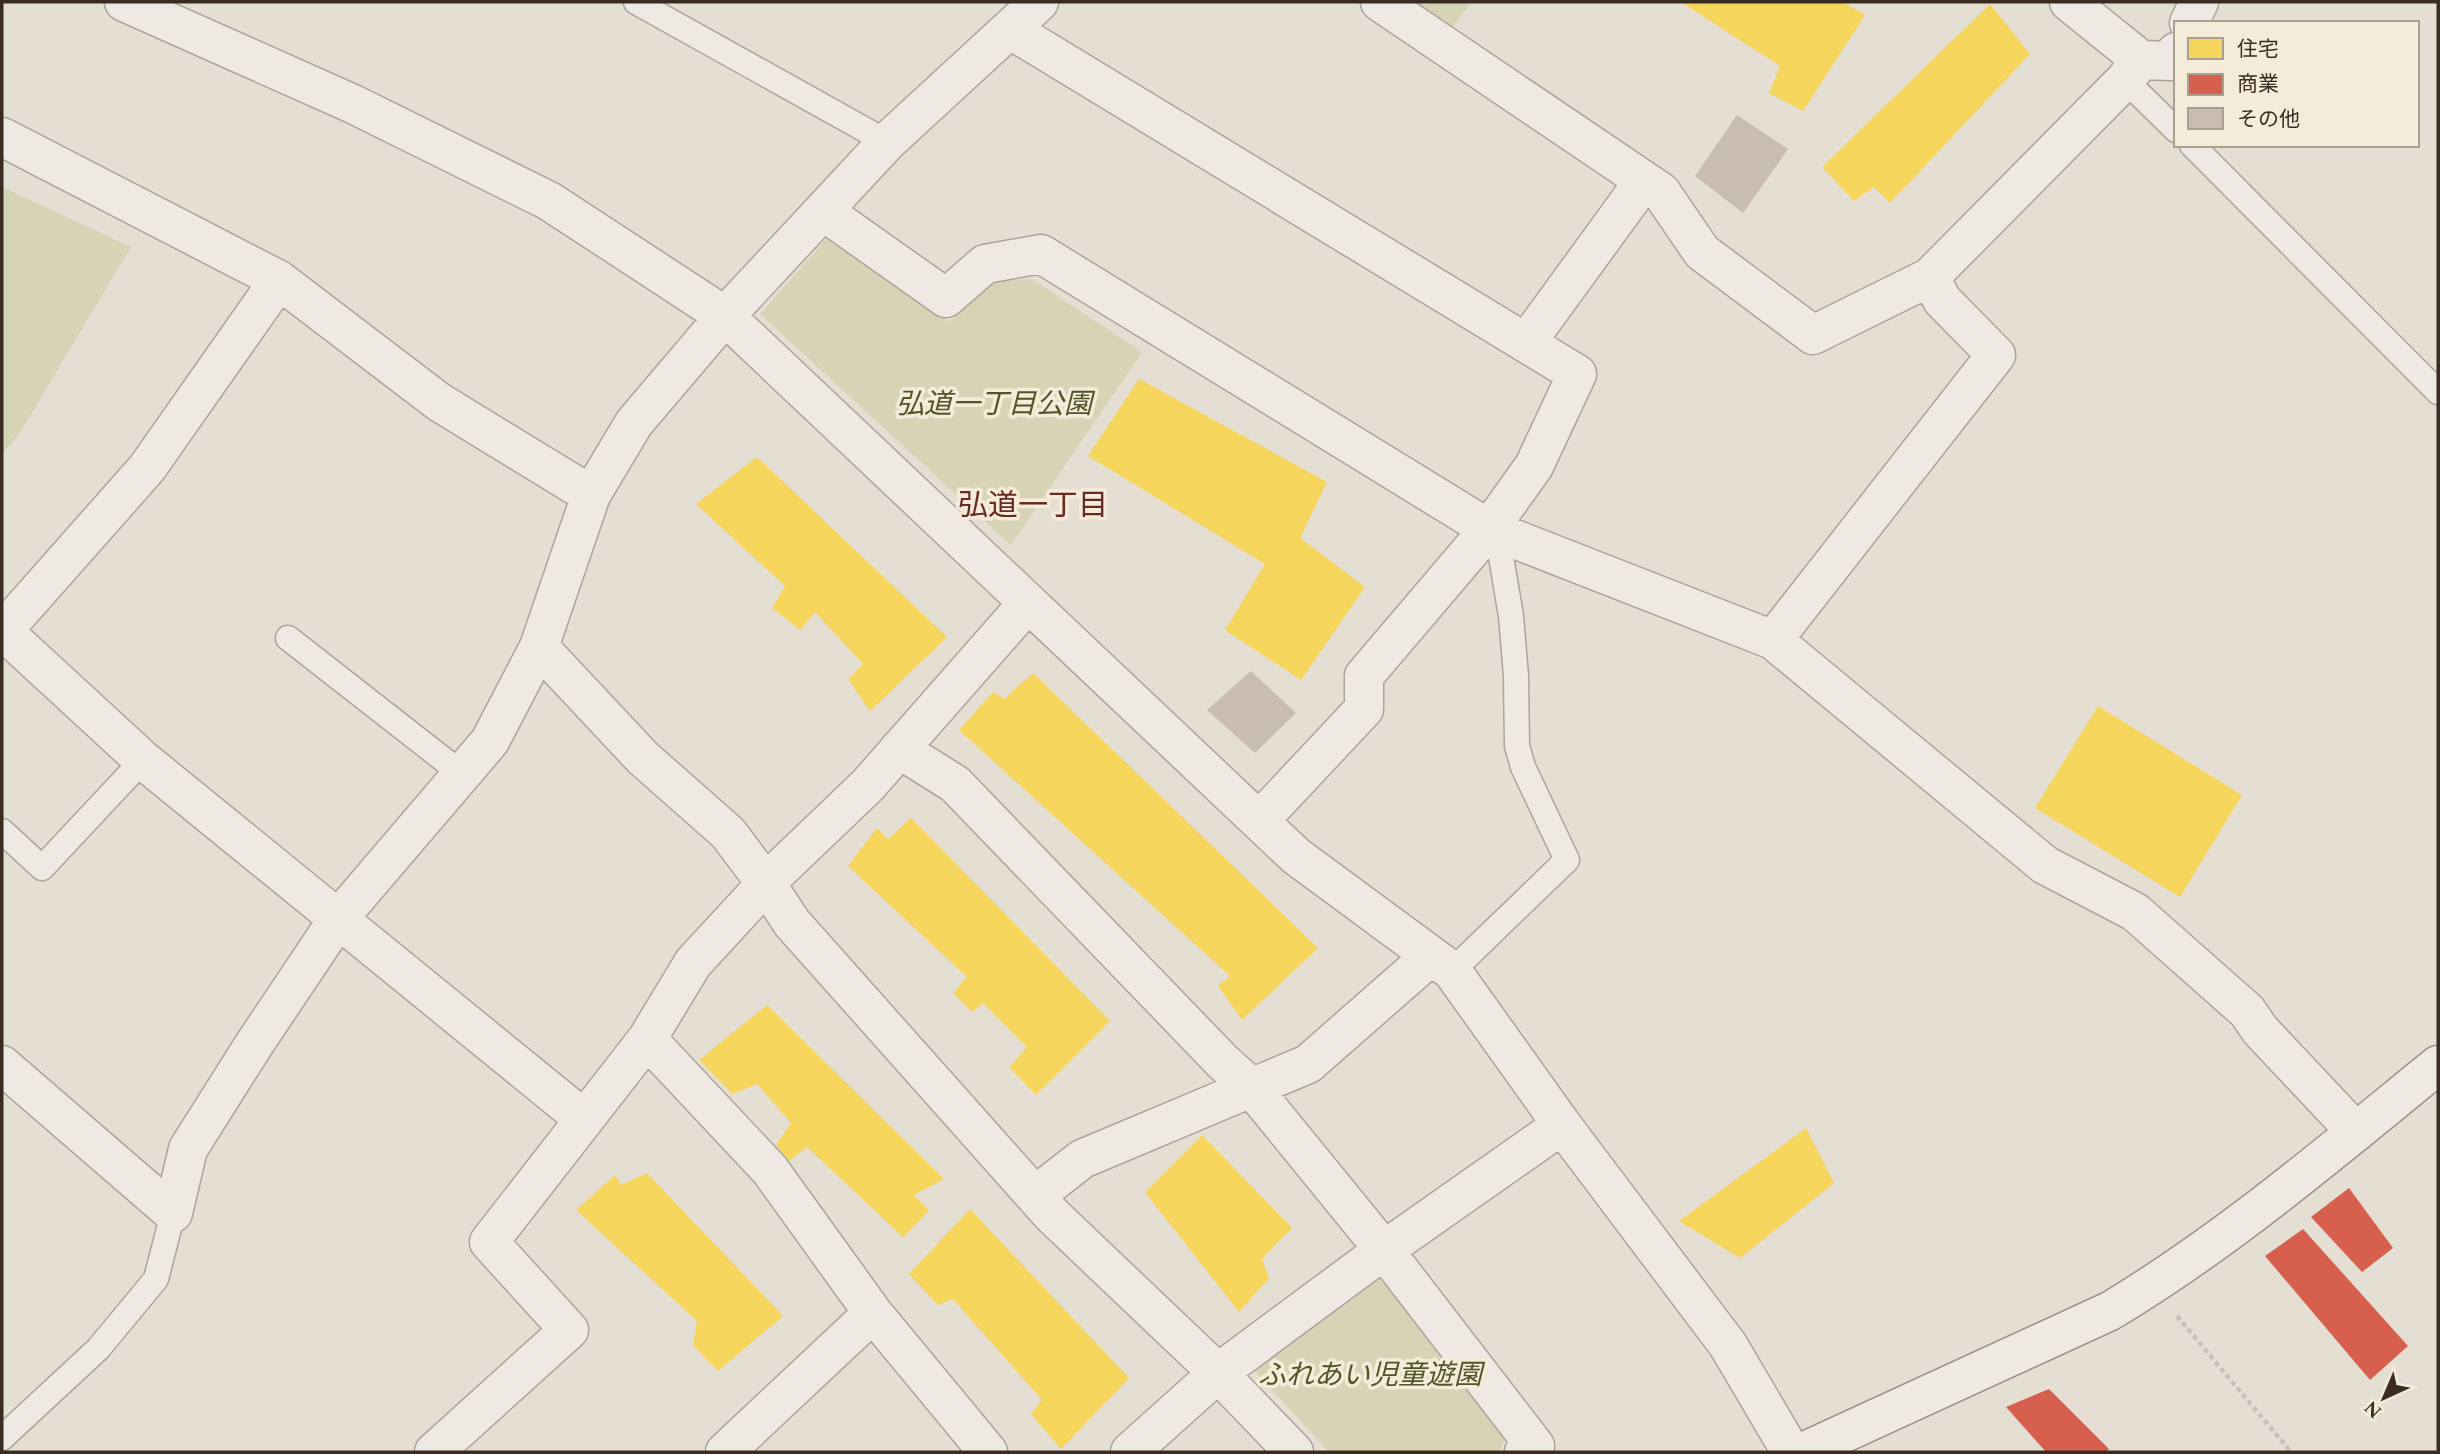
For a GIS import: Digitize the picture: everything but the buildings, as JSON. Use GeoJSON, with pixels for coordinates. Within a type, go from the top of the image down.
{"type":"FeatureCollection","features":[{"type":"Feature","properties":{"kind":"street"},"geometry":{"type":"LineString","coordinates":[[124,2],[353,104],[549,201],[725,316],[1296,856],[1442,963],[1728,1345],[1791,1452]]}},
{"type":"Feature","properties":{"kind":"street"},"geometry":{"type":"LineString","coordinates":[[2,1065],[173,1213],[188,1149],[253,1045],[338,919],[490,741],[539,648],[591,495],[634,423],[725,316],[887,142],[1039,2]]}},
{"type":"Feature","properties":{"kind":"street"},"geometry":{"type":"LineString","coordinates":[[1380,2],[1661,192],[1702,252],[1813,335],[1930,277],[2147,64],[2069,2]]}},
{"type":"Feature","properties":{"kind":"street"},"geometry":{"type":"LineString","coordinates":[[2190,21],[2199,2]]}},
{"type":"Feature","properties":{"kind":"street"},"geometry":{"type":"LineString","coordinates":[[1011,30],[1577,374],[1534,466],[1493,531],[1364,676],[1364,709],[1259,821]]}},
{"type":"Feature","properties":{"kind":"street"},"geometry":{"type":"LineString","coordinates":[[2,137],[279,280],[439,402],[591,495]]}},
{"type":"Feature","properties":{"kind":"street"},"geometry":{"type":"LineString","coordinates":[[1525,343],[1644,181]]}},
{"type":"Feature","properties":{"kind":"street"},"geometry":{"type":"LineString","coordinates":[[823,211],[946,298],[985,264],[1041,254],[1493,531],[1773,640],[2045,865],[2135,912],[2247,1011],[2260,1030],[2356,1132]]}},
{"type":"Feature","properties":{"kind":"street"},"geometry":{"type":"LineString","coordinates":[[1773,640],[1996,355],[1942,300],[1930,277]]}},
{"type":"Feature","properties":{"kind":"street"},"geometry":{"type":"LineString","coordinates":[[279,280],[147,468],[2,632],[143,760],[584,1119]]}},
{"type":"Feature","properties":{"kind":"street"},"geometry":{"type":"LineString","coordinates":[[434,1452],[569,1330],[489,1242],[647,1039],[693,963],[777,872],[868,785],[1027,604]]}},
{"type":"Feature","properties":{"kind":"street"},"geometry":{"type":"LineString","coordinates":[[539,648],[643,758],[728,833],[792,923],[1052,1215],[1218,1373],[1294,1452]]}},
{"type":"Feature","properties":{"kind":"street"},"geometry":{"type":"LineString","coordinates":[[899,749],[955,784],[1223,1062],[1252,1088],[1384,1250],[1535,1446],[1524,1452]]}},
{"type":"Feature","properties":{"kind":"street"},"geometry":{"type":"LineString","coordinates":[[1036,1195],[1082,1159],[1308,1064],[1442,963]]}},
{"type":"Feature","properties":{"kind":"street"},"geometry":{"type":"LineString","coordinates":[[647,1039],[770,1170],[873,1313],[988,1452]]}},
{"type":"Feature","properties":{"kind":"street"},"geometry":{"type":"LineString","coordinates":[[1803,1452],[2110,1311],[2156,1283],[2210,1246],[2438,1065]]}},
{"type":"Feature","properties":{"kind":"street"},"geometry":{"type":"LineString","coordinates":[[1130,1452],[1218,1373],[1384,1250],[1562,1125]]}},
{"type":"Feature","properties":{"kind":"street"},"geometry":{"type":"LineString","coordinates":[[725,1452],[873,1313]]}},
{"type":"Feature","properties":{"kind":"lane"},"geometry":{"type":"LineString","coordinates":[[636,2],[887,142]]}},
{"type":"Feature","properties":{"kind":"lane"},"geometry":{"type":"LineString","coordinates":[[2147,64],[2174,125]]}},
{"type":"Feature","properties":{"kind":"lane"},"geometry":{"type":"LineString","coordinates":[[2194,147],[2438,392]]}},
{"type":"Feature","properties":{"kind":"lane"},"geometry":{"type":"LineString","coordinates":[[1442,963],[1567,860],[1523,767],[1517,746],[1516,676],[1511,616],[1493,531]]}},
{"type":"Feature","properties":{"kind":"lane"},"geometry":{"type":"LineString","coordinates":[[288,639],[463,774]]}},
{"type":"Feature","properties":{"kind":"lane"},"geometry":{"type":"LineString","coordinates":[[2,831],[42,868],[143,760]]}},
{"type":"Feature","properties":{"kind":"lane"},"geometry":{"type":"LineString","coordinates":[[2,1438],[98,1349],[156,1279],[173,1213]]}},
{"type":"Feature","properties":{"kind":"path"},"geometry":{"type":"LineString","coordinates":[[2156,1283],[2169,1306],[2291,1452]]}},
{"type":"Feature","properties":{"kind":"green space"},"geometry":{"type":"Polygon","coordinates":[[[1413,2],[1471,2],[1451,30],[1413,2]]]}},
{"type":"Feature","properties":{"kind":"green space"},"geometry":{"type":"Polygon","coordinates":[[[2,187],[131,247],[21,431],[2,455],[2,187]]]}},
{"type":"Feature","properties":{"kind":"green space","name":"弘道一丁目公園"},"geometry":{"type":"Polygon","coordinates":[[[830,235],[950,322],[994,281],[1032,279],[1142,352],[1011,545],[760,314],[830,235]]]}},
{"type":"Feature","properties":{"kind":"green space","name":"ふれあい児童遊園"},"geometry":{"type":"Polygon","coordinates":[[[1372,1277],[1391,1277],[1509,1431],[1499,1451],[1329,1452],[1250,1366],[1372,1277]]]}},
{"type":"Feature","properties":{"kind":"district","name":"弘道一丁目"},"geometry":{"type":"Point","coordinates":[1033,506]}}]}
